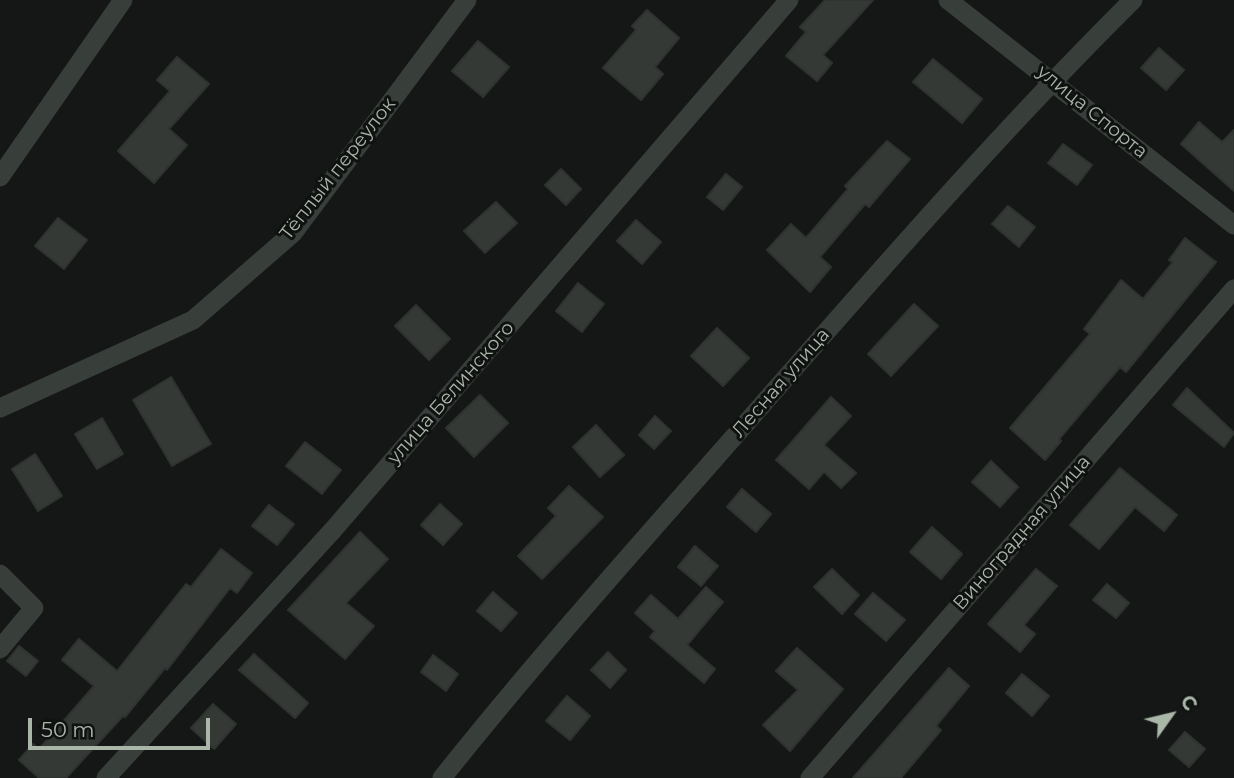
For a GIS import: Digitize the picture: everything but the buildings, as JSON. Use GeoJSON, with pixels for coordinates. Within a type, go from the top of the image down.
{"type":"FeatureCollection","features":[{"type":"Feature","properties":{"kind":"street"},"geometry":{"type":"LineString","coordinates":[[0,177],[123,0]]}},
{"type":"Feature","properties":{"kind":"street","name":"Тёплый переулок"},"geometry":{"type":"LineString","coordinates":[[0,408],[193,320],[293,233],[467,0]]}},
{"type":"Feature","properties":{"kind":"street","name":"улица Белинского"},"geometry":{"type":"LineString","coordinates":[[106,778],[333,530],[789,0]]}},
{"type":"Feature","properties":{"kind":"street","name":"улица Спорта"},"geometry":{"type":"LineString","coordinates":[[948,0],[1234,225]]}},
{"type":"Feature","properties":{"kind":"street","name":"Лесная улица"},"geometry":{"type":"LineString","coordinates":[[442,778],[547,650],[949,192],[1053,80],[1133,0]]}},
{"type":"Feature","properties":{"kind":"street","name":"Виноградная улица"},"geometry":{"type":"LineString","coordinates":[[810,778],[1234,289]]}},
{"type":"Feature","properties":{"kind":"street"},"geometry":{"type":"LineString","coordinates":[[0,575],[34,608],[0,649]]}}]}
